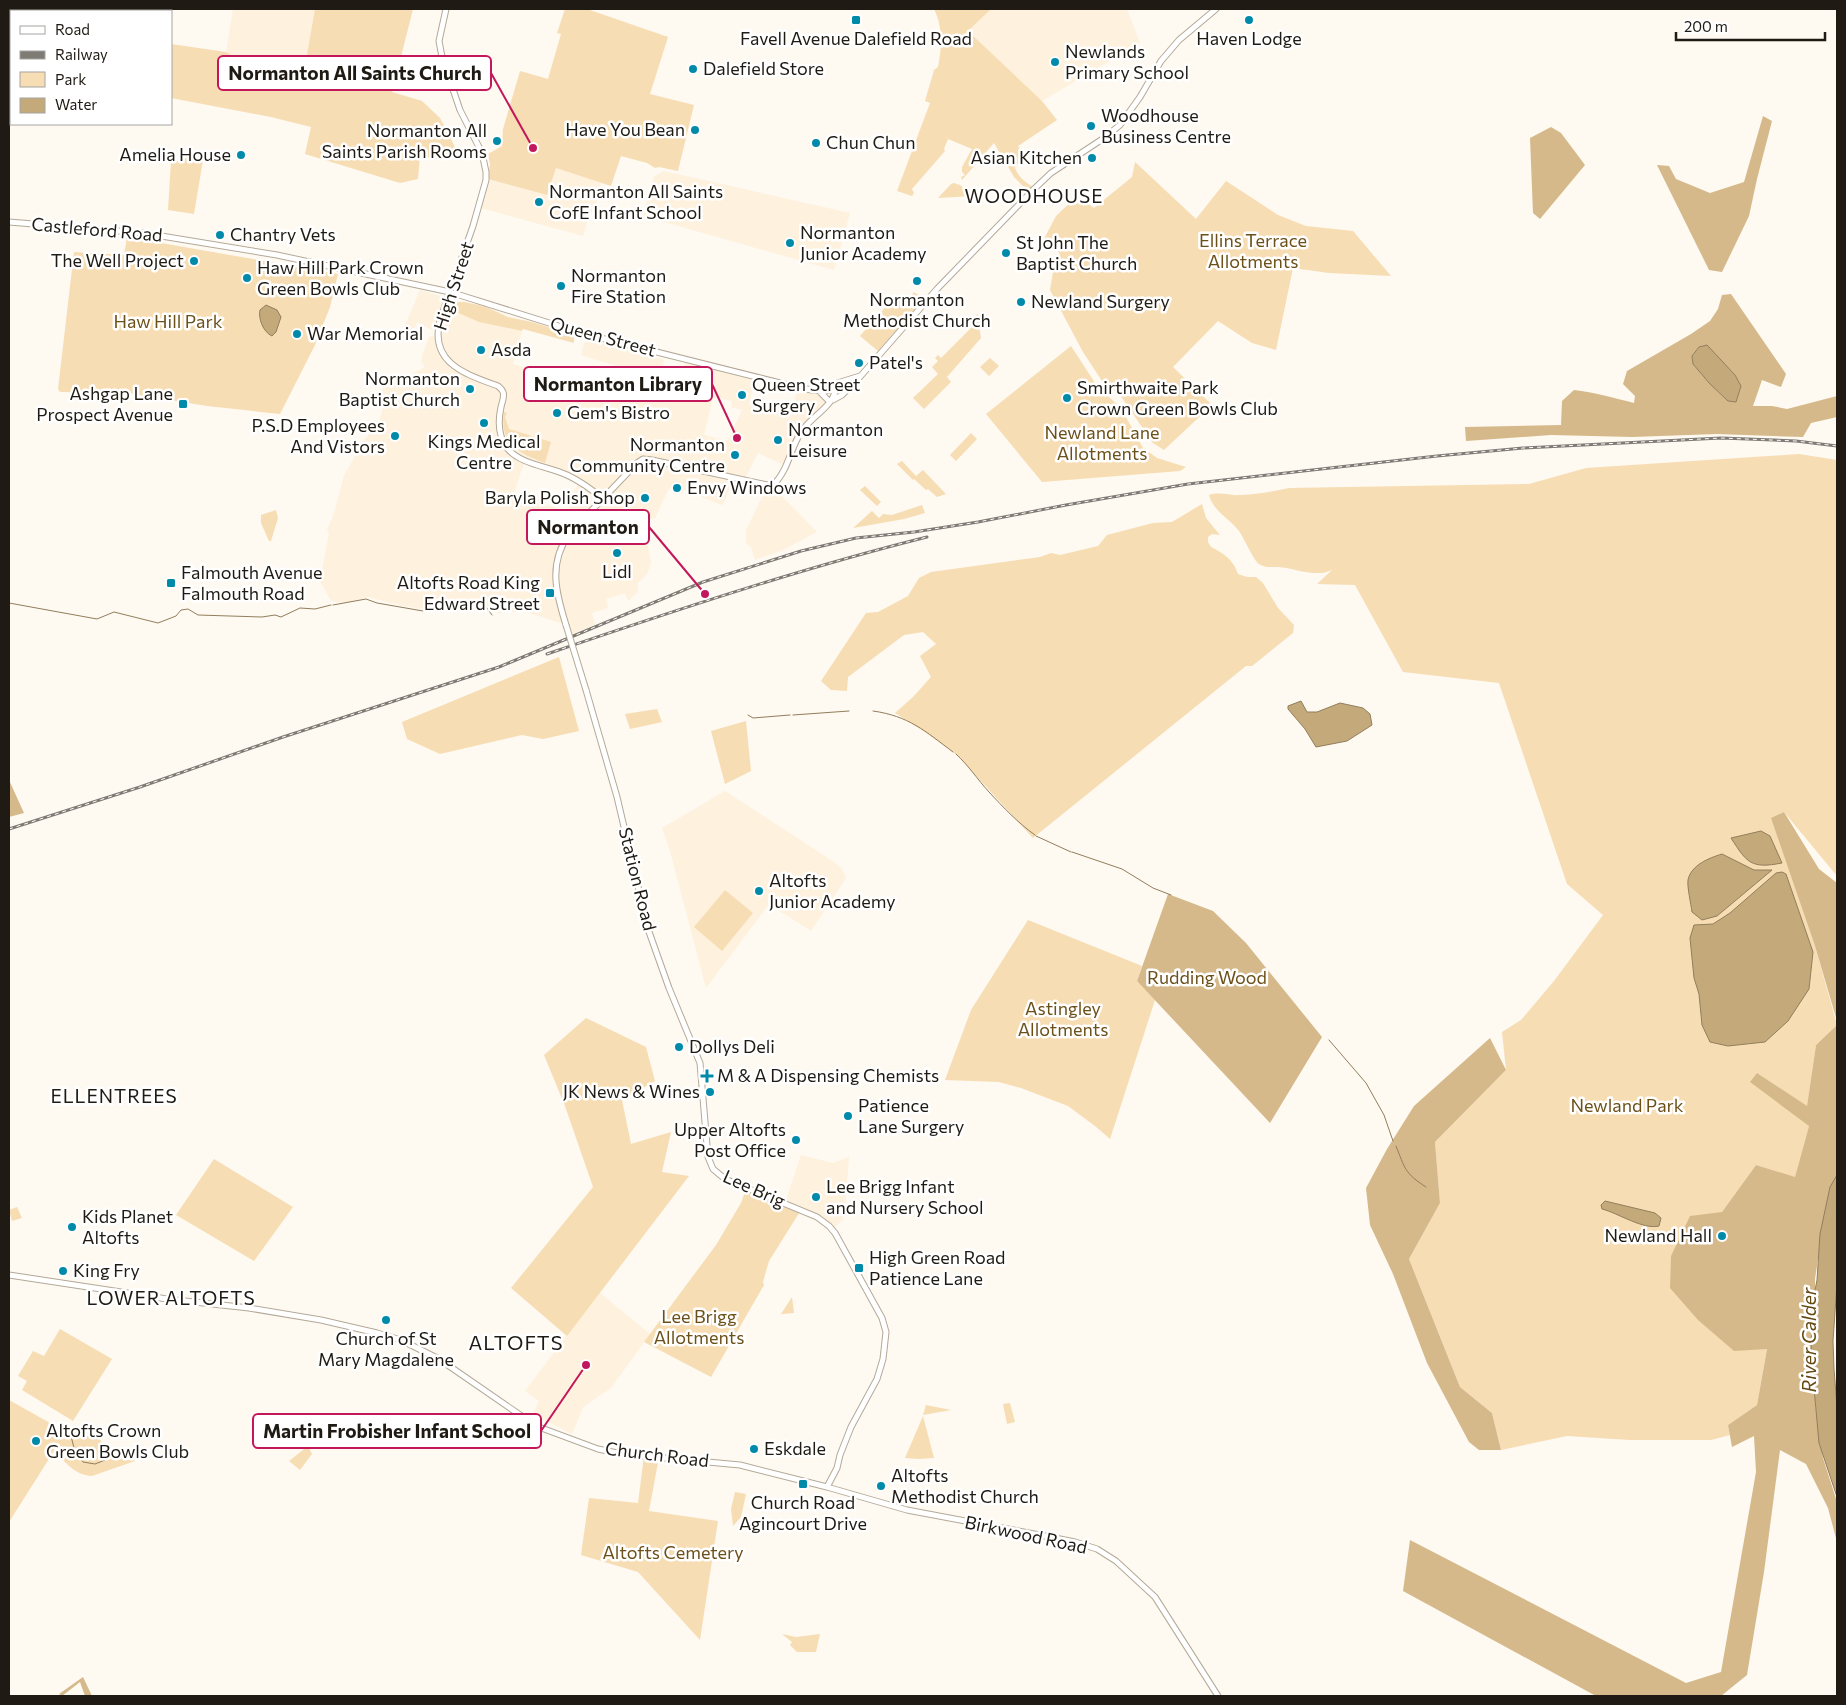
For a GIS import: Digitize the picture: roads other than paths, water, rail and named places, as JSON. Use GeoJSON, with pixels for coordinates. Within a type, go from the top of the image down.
{"type":"FeatureCollection","features":[{"type":"Feature","properties":{"kind":"street","name":"High Street"},"geometry":{"type":"LineString","coordinates":[[446,9],[439,41],[442,57],[458,103],[485,162],[486,180],[473,226],[438,328],[438,341],[442,353],[451,364],[462,372],[498,386],[502,390],[504,395],[498,422],[500,435],[506,447],[522,459],[581,482],[602,498]]}},
{"type":"Feature","properties":{"kind":"street"},"geometry":{"type":"LineString","coordinates":[[861,376],[937,289],[1033,190],[1052,173],[1120,125],[1140,97],[1160,61],[1179,40],[1216,9]]}},
{"type":"Feature","properties":{"kind":"street","name":"Castleford Road"},"geometry":{"type":"LineString","coordinates":[[9,222],[144,233],[184,239],[277,255],[450,292]]}},
{"type":"Feature","properties":{"kind":"street","name":"Queen Street"},"geometry":{"type":"LineString","coordinates":[[450,292],[581,333],[792,386],[818,391],[820,387],[834,387],[853,383],[861,376]]}},
{"type":"Feature","properties":{"kind":"street","name":"Queen Street"},"geometry":{"type":"LineString","coordinates":[[834,387],[861,376]]}},
{"type":"Feature","properties":{"kind":"street"},"geometry":{"type":"LineString","coordinates":[[830,402],[850,388],[853,383]]}},
{"type":"Feature","properties":{"kind":"street"},"geometry":{"type":"LineString","coordinates":[[830,402],[834,387]]}},
{"type":"Feature","properties":{"kind":"street"},"geometry":{"type":"LineString","coordinates":[[818,391],[830,402]]}},
{"type":"Feature","properties":{"kind":"street","name":"Station Road"},"geometry":{"type":"LineString","coordinates":[[700,1063],[669,988],[648,929],[617,797],[556,590],[555,575],[557,564],[565,540],[602,498],[639,461],[652,460],[772,486],[777,481],[802,431],[830,402]]}},
{"type":"Feature","properties":{"kind":"street","name":"Lee Brig"},"geometry":{"type":"LineString","coordinates":[[700,1063],[707,1149],[713,1169],[725,1179],[817,1217],[829,1226],[835,1233],[882,1318],[886,1332],[883,1360],[877,1379],[851,1427],[837,1468],[827,1487]]}},
{"type":"Feature","properties":{"kind":"street","name":"Church Road"},"geometry":{"type":"LineString","coordinates":[[9,1275],[167,1299],[249,1308],[321,1320],[401,1340],[439,1359],[530,1422],[555,1434],[613,1453],[740,1465],[827,1487]]}},
{"type":"Feature","properties":{"kind":"street","name":"Birkwood Road"},"geometry":{"type":"LineString","coordinates":[[827,1487],[924,1514],[1075,1542],[1097,1550],[1116,1561],[1155,1597],[1218,1696]]}},
{"type":"Feature","properties":{"kind":"water"},"geometry":{"type":"Polygon","coordinates":[[[266,305],[277,310],[281,317],[276,332],[272,336],[264,328],[260,317],[260,310],[266,305]]]}},
{"type":"Feature","properties":{"kind":"water"},"geometry":{"type":"Polygon","coordinates":[[[1707,345],[1735,375],[1741,386],[1736,402],[1728,401],[1693,364],[1692,356],[1699,347],[1707,345]]]}},
{"type":"Feature","properties":{"kind":"water"},"geometry":{"type":"Polygon","coordinates":[[[1301,701],[1307,712],[1317,712],[1340,703],[1363,708],[1370,714],[1372,725],[1347,741],[1316,747],[1305,729],[1288,709],[1288,706],[1301,701]]]}},
{"type":"Feature","properties":{"kind":"water"},"geometry":{"type":"Polygon","coordinates":[[[1761,831],[1770,836],[1782,863],[1763,865],[1751,862],[1741,853],[1731,838],[1761,831]]]}},
{"type":"Feature","properties":{"kind":"water"},"geometry":{"type":"Polygon","coordinates":[[[1722,854],[1754,870],[1772,870],[1717,916],[1702,920],[1692,912],[1688,880],[1697,866],[1706,860],[1722,854]]]}},
{"type":"Feature","properties":{"kind":"water"},"geometry":{"type":"Polygon","coordinates":[[[1782,872],[1786,874],[1813,952],[1809,989],[1788,1021],[1765,1042],[1728,1046],[1710,1042],[1702,1025],[1699,994],[1694,978],[1690,938],[1694,925],[1713,924],[1730,913],[1776,873],[1782,872]]]}},
{"type":"Feature","properties":{"kind":"water","name":"River Calder"},"geometry":{"type":"Polygon","coordinates":[[[1837,1175],[1837,1283],[1833,1341],[1837,1407],[1837,1497],[1819,1443],[1811,1355],[1812,1306],[1817,1280],[1820,1234],[1830,1187],[1837,1175]]]}},
{"type":"Feature","properties":{"kind":"water"},"geometry":{"type":"Polygon","coordinates":[[[1605,1201],[1655,1213],[1661,1218],[1659,1226],[1646,1226],[1602,1209],[1601,1205],[1605,1201]]]}},
{"type":"Feature","properties":{"kind":"waterway"},"geometry":{"type":"LineString","coordinates":[[333,605],[366,599],[377,603],[423,611]]}},
{"type":"Feature","properties":{"kind":"waterway"},"geometry":{"type":"LineString","coordinates":[[9,603],[97,619],[114,612],[158,623],[176,616],[181,610],[188,609],[198,615],[262,617],[275,615],[281,617],[300,608],[315,609],[331,605]]}},
{"type":"Feature","properties":{"kind":"waterway"},"geometry":{"type":"LineString","coordinates":[[425,611],[442,611],[470,604],[487,608],[492,615]]}},
{"type":"Feature","properties":{"kind":"waterway"},"geometry":{"type":"LineString","coordinates":[[793,715],[849,711]]}},
{"type":"Feature","properties":{"kind":"waterway"},"geometry":{"type":"LineString","coordinates":[[873,711],[886,713],[907,721],[925,731],[953,752]]}},
{"type":"Feature","properties":{"kind":"waterway"},"geometry":{"type":"LineString","coordinates":[[748,715],[753,718],[790,715]]}},
{"type":"Feature","properties":{"kind":"waterway"},"geometry":{"type":"LineString","coordinates":[[956,754],[1005,809],[1035,835]]}},
{"type":"Feature","properties":{"kind":"waterway"},"geometry":{"type":"LineString","coordinates":[[1036,836],[1071,852]]}},
{"type":"Feature","properties":{"kind":"waterway"},"geometry":{"type":"LineString","coordinates":[[1072,852],[1122,869],[1153,888],[1171,895]]}},
{"type":"Feature","properties":{"kind":"waterway"},"geometry":{"type":"LineString","coordinates":[[1329,1040],[1366,1083],[1384,1115],[1393,1141]]}},
{"type":"Feature","properties":{"kind":"waterway"},"geometry":{"type":"LineString","coordinates":[[1396,1146],[1406,1170],[1413,1178],[1426,1187]]}},
{"type":"Feature","properties":{"kind":"waterway"},"geometry":{"type":"LineString","coordinates":[[71,1436],[75,1452],[83,1462],[95,1464],[110,1458]]}},
{"type":"Feature","properties":{"kind":"railway"},"geometry":{"type":"LineString","coordinates":[[9,829],[499,667],[703,582],[801,551],[856,538],[914,532],[978,522],[1188,484],[1437,456],[1523,448],[1721,438],[1796,441],[1837,446]]}},
{"type":"Feature","properties":{"kind":"railway"},"geometry":{"type":"LineString","coordinates":[[547,654],[784,577],[927,537]]}},
{"type":"Feature","properties":{"kind":"place","name":"Favell Avenue Dalefield Road"},"geometry":{"type":"Point","coordinates":[856,20]}},
{"type":"Feature","properties":{"kind":"place","name":"Haven Lodge"},"geometry":{"type":"Point","coordinates":[1249,20]}},
{"type":"Feature","properties":{"kind":"place","name":"Newlands Primary School"},"geometry":{"type":"Point","coordinates":[1055,62]}},
{"type":"Feature","properties":{"kind":"place","name":"Dalefield Store"},"geometry":{"type":"Point","coordinates":[693,69]}},
{"type":"Feature","properties":{"kind":"place","name":"Woodhouse Business Centre"},"geometry":{"type":"Point","coordinates":[1091,126]}},
{"type":"Feature","properties":{"kind":"place","name":"Have You Bean"},"geometry":{"type":"Point","coordinates":[695,130]}},
{"type":"Feature","properties":{"kind":"place","name":"Normanton All Saints Parish Rooms"},"geometry":{"type":"Point","coordinates":[497,141]}},
{"type":"Feature","properties":{"kind":"place","name":"Chun Chun"},"geometry":{"type":"Point","coordinates":[816,143]}},
{"type":"Feature","properties":{"kind":"place","name":"Normanton All Saints Church"},"geometry":{"type":"Point","coordinates":[533,148]}},
{"type":"Feature","properties":{"kind":"place","name":"Amelia House"},"geometry":{"type":"Point","coordinates":[241,155]}},
{"type":"Feature","properties":{"kind":"place","name":"Asian Kitchen"},"geometry":{"type":"Point","coordinates":[1092,158]}},
{"type":"Feature","properties":{"kind":"place","name":"Normanton All Saints CofE Infant School"},"geometry":{"type":"Point","coordinates":[539,202]}},
{"type":"Feature","properties":{"kind":"place","name":"Chantry Vets"},"geometry":{"type":"Point","coordinates":[220,235]}},
{"type":"Feature","properties":{"kind":"place","name":"Normanton Junior Academy"},"geometry":{"type":"Point","coordinates":[790,243]}},
{"type":"Feature","properties":{"kind":"place","name":"St John The Baptist Church"},"geometry":{"type":"Point","coordinates":[1006,253]}},
{"type":"Feature","properties":{"kind":"place","name":"The Well Project"},"geometry":{"type":"Point","coordinates":[194,261]}},
{"type":"Feature","properties":{"kind":"place","name":"Haw Hill Park Crown Green Bowls Club"},"geometry":{"type":"Point","coordinates":[247,278]}},
{"type":"Feature","properties":{"kind":"place","name":"Normanton Methodist Church"},"geometry":{"type":"Point","coordinates":[917,281]}},
{"type":"Feature","properties":{"kind":"place","name":"Normanton Fire Station"},"geometry":{"type":"Point","coordinates":[561,286]}},
{"type":"Feature","properties":{"kind":"place","name":"Newland Surgery"},"geometry":{"type":"Point","coordinates":[1021,302]}},
{"type":"Feature","properties":{"kind":"place","name":"War Memorial"},"geometry":{"type":"Point","coordinates":[297,334]}},
{"type":"Feature","properties":{"kind":"place","name":"Asda"},"geometry":{"type":"Point","coordinates":[481,350]}},
{"type":"Feature","properties":{"kind":"place","name":"Patel's"},"geometry":{"type":"Point","coordinates":[859,363]}},
{"type":"Feature","properties":{"kind":"place","name":"Normanton Baptist Church"},"geometry":{"type":"Point","coordinates":[470,389]}},
{"type":"Feature","properties":{"kind":"place","name":"Queen Street Surgery"},"geometry":{"type":"Point","coordinates":[742,395]}},
{"type":"Feature","properties":{"kind":"place","name":"Smirthwaite Park Crown Green Bowls Club"},"geometry":{"type":"Point","coordinates":[1067,398]}},
{"type":"Feature","properties":{"kind":"place","name":"Ashgap Lane Prospect Avenue"},"geometry":{"type":"Point","coordinates":[183,404]}},
{"type":"Feature","properties":{"kind":"place","name":"Gem's Bistro"},"geometry":{"type":"Point","coordinates":[557,413]}},
{"type":"Feature","properties":{"kind":"place","name":"Kings Medical Centre"},"geometry":{"type":"Point","coordinates":[484,423]}},
{"type":"Feature","properties":{"kind":"place","name":"P.S.D Employees And Vistors"},"geometry":{"type":"Point","coordinates":[395,436]}},
{"type":"Feature","properties":{"kind":"place","name":"Normanton Library"},"geometry":{"type":"Point","coordinates":[737,438]}},
{"type":"Feature","properties":{"kind":"place","name":"Normanton Leisure"},"geometry":{"type":"Point","coordinates":[778,440]}},
{"type":"Feature","properties":{"kind":"place","name":"Normanton Community Centre"},"geometry":{"type":"Point","coordinates":[735,455]}},
{"type":"Feature","properties":{"kind":"place","name":"Envy Windows"},"geometry":{"type":"Point","coordinates":[677,488]}},
{"type":"Feature","properties":{"kind":"place","name":"Baryla Polish Shop"},"geometry":{"type":"Point","coordinates":[645,498]}},
{"type":"Feature","properties":{"kind":"place","name":"Lidl"},"geometry":{"type":"Point","coordinates":[617,553]}},
{"type":"Feature","properties":{"kind":"place","name":"Falmouth Avenue Falmouth Road"},"geometry":{"type":"Point","coordinates":[171,583]}},
{"type":"Feature","properties":{"kind":"place","name":"Altofts Road King Edward Street"},"geometry":{"type":"Point","coordinates":[550,593]}},
{"type":"Feature","properties":{"kind":"place","name":"Normanton"},"geometry":{"type":"Point","coordinates":[705,594]}},
{"type":"Feature","properties":{"kind":"place","name":"Altofts Junior Academy"},"geometry":{"type":"Point","coordinates":[759,891]}},
{"type":"Feature","properties":{"kind":"place","name":"Dollys Deli"},"geometry":{"type":"Point","coordinates":[679,1047]}},
{"type":"Feature","properties":{"kind":"place","name":"M & A Dispensing Chemists"},"geometry":{"type":"Point","coordinates":[707,1076]}},
{"type":"Feature","properties":{"kind":"place","name":"JK News & Wines"},"geometry":{"type":"Point","coordinates":[710,1092]}},
{"type":"Feature","properties":{"kind":"place","name":"Patience Lane Surgery"},"geometry":{"type":"Point","coordinates":[848,1116]}},
{"type":"Feature","properties":{"kind":"place","name":"Upper Altofts Post Office"},"geometry":{"type":"Point","coordinates":[796,1140]}},
{"type":"Feature","properties":{"kind":"place","name":"Lee Brigg Infant and Nursery School"},"geometry":{"type":"Point","coordinates":[816,1197]}},
{"type":"Feature","properties":{"kind":"place","name":"Kids Planet Altofts"},"geometry":{"type":"Point","coordinates":[72,1227]}},
{"type":"Feature","properties":{"kind":"place","name":"Newland Hall"},"geometry":{"type":"Point","coordinates":[1722,1236]}},
{"type":"Feature","properties":{"kind":"place","name":"High Green Road Patience Lane"},"geometry":{"type":"Point","coordinates":[859,1268]}},
{"type":"Feature","properties":{"kind":"place","name":"King Fry"},"geometry":{"type":"Point","coordinates":[63,1271]}},
{"type":"Feature","properties":{"kind":"place","name":"Church of St Mary Magdalene"},"geometry":{"type":"Point","coordinates":[386,1320]}},
{"type":"Feature","properties":{"kind":"place","name":"Martin Frobisher Infant School"},"geometry":{"type":"Point","coordinates":[586,1365]}},
{"type":"Feature","properties":{"kind":"place","name":"Altofts Crown Green Bowls Club"},"geometry":{"type":"Point","coordinates":[36,1441]}},
{"type":"Feature","properties":{"kind":"place","name":"Eskdale"},"geometry":{"type":"Point","coordinates":[754,1449]}},
{"type":"Feature","properties":{"kind":"place","name":"Church Road Agincourt Drive"},"geometry":{"type":"Point","coordinates":[803,1484]}},
{"type":"Feature","properties":{"kind":"place","name":"Altofts Methodist Church"},"geometry":{"type":"Point","coordinates":[881,1486]}},
{"type":"Feature","properties":{"kind":"district","name":"WOODHOUSE"},"geometry":{"type":"Point","coordinates":[1034,196]}},
{"type":"Feature","properties":{"kind":"district","name":"ELLENTREES"},"geometry":{"type":"Point","coordinates":[114,1096]}},
{"type":"Feature","properties":{"kind":"district","name":"LOWER ALTOFTS"},"geometry":{"type":"Point","coordinates":[171,1298]}},
{"type":"Feature","properties":{"kind":"district","name":"ALTOFTS"},"geometry":{"type":"Point","coordinates":[516,1343]}},
{"type":"Feature","properties":{"kind":"park label","name":"Ellins Terrace Allotments"},"geometry":{"type":"Point","coordinates":[1253,251]}},
{"type":"Feature","properties":{"kind":"park label","name":"Haw Hill Park"},"geometry":{"type":"Point","coordinates":[168,322]}},
{"type":"Feature","properties":{"kind":"park label","name":"Newland Lane Allotments"},"geometry":{"type":"Point","coordinates":[1102,443]}},
{"type":"Feature","properties":{"kind":"park label","name":"Rudding Wood"},"geometry":{"type":"Point","coordinates":[1207,978]}},
{"type":"Feature","properties":{"kind":"park label","name":"Astingley Allotments"},"geometry":{"type":"Point","coordinates":[1063,1019]}},
{"type":"Feature","properties":{"kind":"park label","name":"Newland Park"},"geometry":{"type":"Point","coordinates":[1627,1106]}},
{"type":"Feature","properties":{"kind":"park label","name":"Lee Brigg Allotments"},"geometry":{"type":"Point","coordinates":[699,1327]}},
{"type":"Feature","properties":{"kind":"park label","name":"Altofts Cemetery"},"geometry":{"type":"Point","coordinates":[673,1553]}}]}
